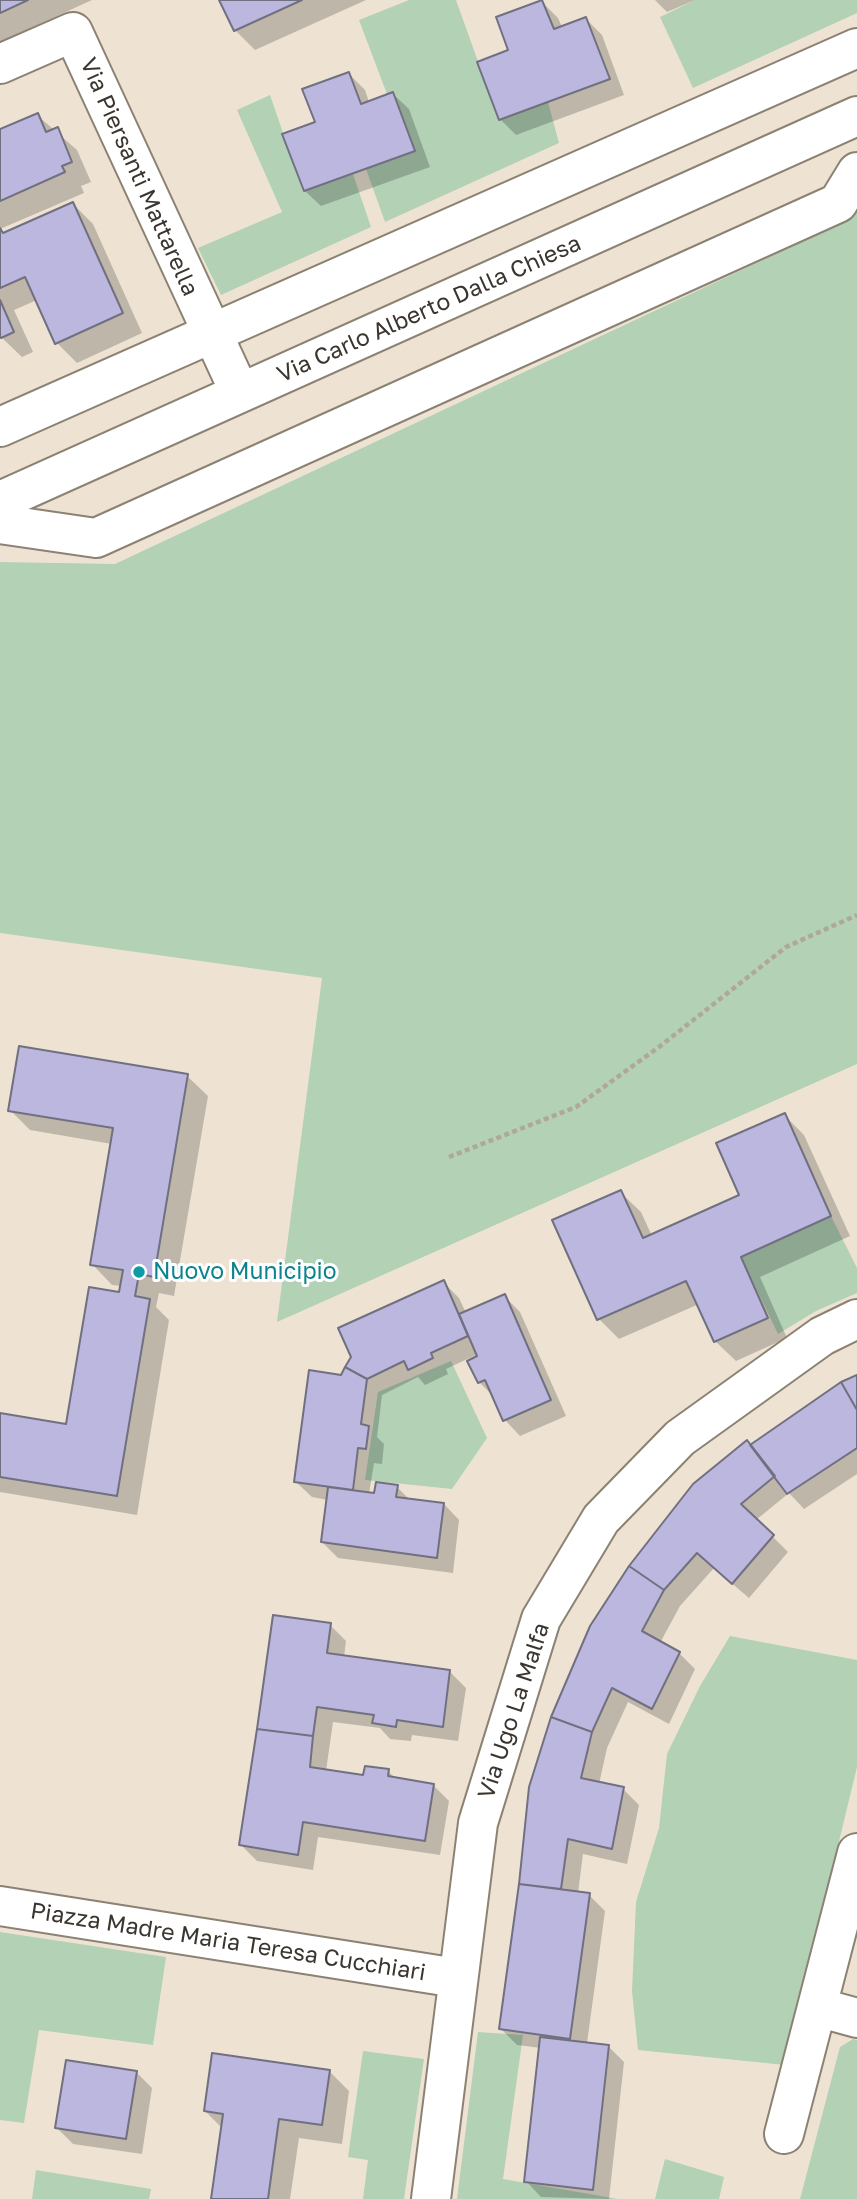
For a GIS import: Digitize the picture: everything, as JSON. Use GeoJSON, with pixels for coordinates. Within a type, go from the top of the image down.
{"type":"FeatureCollection","features":[{"type":"Feature","properties":{"kind":"street","name":"Via Piersanti Mattarella"},"geometry":{"type":"LineString","coordinates":[[0,64],[73,32],[240,394]]}},
{"type":"Feature","properties":{"kind":"street"},"geometry":{"type":"LineString","coordinates":[[0,427],[857,48]]}},
{"type":"Feature","properties":{"kind":"street","name":"Via Carlo Alberto Dalla Chiesa"},"geometry":{"type":"LineString","coordinates":[[0,502],[857,116]]}},
{"type":"Feature","properties":{"kind":"street"},"geometry":{"type":"LineString","coordinates":[[0,523],[96,538],[838,203],[857,172]]}},
{"type":"Feature","properties":{"kind":"street","name":"Via Ugo La Malfa"},"geometry":{"type":"LineString","coordinates":[[430,2199],[478,1823],[541,1619],[601,1519],[680,1438],[822,1336],[857,1319]]}},
{"type":"Feature","properties":{"kind":"street"},"geometry":{"type":"LineString","coordinates":[[784,2134],[857,1853]]}},
{"type":"Feature","properties":{"kind":"street","name":"Piazza Madre Maria Teresa Cucchiari"},"geometry":{"type":"LineString","coordinates":[[0,1906],[457,1978]]}},
{"type":"Feature","properties":{"kind":"street"},"geometry":{"type":"LineString","coordinates":[[817,2007],[857,2018]]}},
{"type":"Feature","properties":{"kind":"path"},"geometry":{"type":"LineString","coordinates":[[449,1157],[576,1107],[659,1047],[786,947],[857,915]]}},
{"type":"Feature","properties":{"kind":"green space"},"geometry":{"type":"Polygon","coordinates":[[[409,0],[456,0],[499,120],[548,102],[559,143],[385,222],[366,169],[412,151],[394,92],[387,94],[359,20],[409,0]]]}},
{"type":"Feature","properties":{"kind":"green space"},"geometry":{"type":"Polygon","coordinates":[[[695,0],[857,0],[857,13],[693,88],[660,17],[695,0]]]}},
{"type":"Feature","properties":{"kind":"green space"},"geometry":{"type":"Polygon","coordinates":[[[270,95],[303,191],[353,174],[371,227],[221,295],[198,248],[282,212],[237,110],[270,95]]]}},
{"type":"Feature","properties":{"kind":"green space"},"geometry":{"type":"Polygon","coordinates":[[[857,210],[857,1064],[277,1322],[322,978],[0,933],[0,562],[115,564],[844,222],[857,210]]]}},
{"type":"Feature","properties":{"kind":"green space"},"geometry":{"type":"Polygon","coordinates":[[[831,1216],[857,1268],[857,1293],[816,1311],[778,1334],[741,1257],[831,1216]]]}},
{"type":"Feature","properties":{"kind":"green space"},"geometry":{"type":"Polygon","coordinates":[[[451,1361],[487,1438],[452,1489],[365,1480],[378,1392],[451,1361]]]}},
{"type":"Feature","properties":{"kind":"green space"},"geometry":{"type":"Polygon","coordinates":[[[730,1636],[857,1660],[857,1767],[785,2065],[638,2050],[632,1991],[636,1902],[659,1828],[667,1754],[700,1686],[730,1636]]]}},
{"type":"Feature","properties":{"kind":"green space"},"geometry":{"type":"Polygon","coordinates":[[[0,1932],[166,1957],[153,2045],[39,2030],[24,2123],[0,2120],[0,1932]]]}},
{"type":"Feature","properties":{"kind":"green space"},"geometry":{"type":"Polygon","coordinates":[[[478,2032],[523,2035],[503,2179],[618,2199],[457,2199],[478,2032]]]}},
{"type":"Feature","properties":{"kind":"green space"},"geometry":{"type":"Polygon","coordinates":[[[853,2039],[857,2040],[857,2199],[800,2199],[840,2047],[853,2039]]]}},
{"type":"Feature","properties":{"kind":"green space"},"geometry":{"type":"Polygon","coordinates":[[[363,2051],[424,2059],[404,2199],[363,2199],[368,2160],[348,2157],[363,2051]]]}},
{"type":"Feature","properties":{"kind":"green space"},"geometry":{"type":"Polygon","coordinates":[[[665,2159],[724,2177],[719,2199],[655,2199],[665,2159]]]}},
{"type":"Feature","properties":{"kind":"green space"},"geometry":{"type":"Polygon","coordinates":[[[36,2170],[151,2189],[149,2199],[32,2199],[36,2170]]]}},
{"type":"Feature","properties":{"kind":"building"},"geometry":{"type":"Polygon","coordinates":[[[0,0],[28,0],[0,13],[0,0]]]}},
{"type":"Feature","properties":{"kind":"building"},"geometry":{"type":"Polygon","coordinates":[[[219,0],[302,0],[234,31],[219,0]]]}},
{"type":"Feature","properties":{"kind":"building"},"geometry":{"type":"Polygon","coordinates":[[[542,0],[554,29],[586,17],[610,79],[499,120],[477,62],[508,50],[496,17],[542,0]]]}},
{"type":"Feature","properties":{"kind":"building"},"geometry":{"type":"Polygon","coordinates":[[[349,72],[361,104],[393,92],[415,151],[304,191],[282,134],[315,122],[302,89],[349,72]]]}},
{"type":"Feature","properties":{"kind":"building"},"geometry":{"type":"Polygon","coordinates":[[[38,113],[46,132],[58,127],[72,162],[62,166],[65,172],[0,201],[0,129],[38,113]]]}},
{"type":"Feature","properties":{"kind":"building"},"geometry":{"type":"Polygon","coordinates":[[[73,202],[123,313],[55,344],[25,277],[0,288],[0,228],[3,233],[73,202]]]}},
{"type":"Feature","properties":{"kind":"building"},"geometry":{"type":"Polygon","coordinates":[[[0,300],[14,332],[1,338],[0,337],[0,300]]]}},
{"type":"Feature","properties":{"kind":"building","name":"Nuovo Municipio"},"geometry":{"type":"Polygon","coordinates":[[[19,1046],[188,1074],[154,1277],[139,1274],[135,1296],[150,1299],[117,1496],[0,1477],[0,1413],[66,1424],[89,1287],[119,1292],[123,1270],[90,1265],[113,1128],[8,1111],[19,1046]]]}},
{"type":"Feature","properties":{"kind":"building"},"geometry":{"type":"Polygon","coordinates":[[[785,1113],[831,1216],[741,1257],[768,1318],[714,1342],[686,1281],[597,1320],[552,1220],[621,1190],[643,1238],[739,1195],[716,1143],[785,1113]]]}},
{"type":"Feature","properties":{"kind":"building"},"geometry":{"type":"Polygon","coordinates":[[[444,1280],[468,1336],[431,1353],[433,1358],[408,1370],[404,1361],[367,1379],[345,1367],[351,1357],[338,1328],[444,1280]]]}},
{"type":"Feature","properties":{"kind":"building"},"geometry":{"type":"Polygon","coordinates":[[[505,1294],[551,1400],[503,1421],[485,1380],[478,1383],[467,1361],[477,1356],[459,1314],[505,1294]]]}},
{"type":"Feature","properties":{"kind":"building"},"geometry":{"type":"Polygon","coordinates":[[[345,1367],[367,1379],[361,1424],[369,1426],[366,1449],[358,1448],[353,1490],[294,1482],[309,1370],[341,1375],[345,1367]]]}},
{"type":"Feature","properties":{"kind":"building"},"geometry":{"type":"Polygon","coordinates":[[[857,1375],[857,1410],[841,1382],[857,1375]]]}},
{"type":"Feature","properties":{"kind":"building"},"geometry":{"type":"Polygon","coordinates":[[[841,1382],[857,1410],[857,1448],[787,1494],[750,1445],[841,1382]]]}},
{"type":"Feature","properties":{"kind":"building"},"geometry":{"type":"Polygon","coordinates":[[[747,1440],[775,1476],[741,1504],[774,1535],[732,1584],[697,1553],[664,1590],[629,1566],[693,1484],[747,1440]]]}},
{"type":"Feature","properties":{"kind":"building"},"geometry":{"type":"Polygon","coordinates":[[[376,1482],[398,1485],[396,1497],[444,1503],[437,1558],[321,1542],[328,1487],[374,1493],[376,1482]]]}},
{"type":"Feature","properties":{"kind":"building"},"geometry":{"type":"Polygon","coordinates":[[[629,1566],[664,1590],[642,1631],[680,1652],[652,1709],[612,1688],[592,1732],[551,1717],[590,1626],[629,1566]]]}},
{"type":"Feature","properties":{"kind":"building"},"geometry":{"type":"Polygon","coordinates":[[[273,1615],[331,1623],[327,1653],[450,1670],[443,1727],[397,1720],[396,1727],[372,1723],[374,1715],[317,1707],[313,1736],[257,1729],[273,1615]]]}},
{"type":"Feature","properties":{"kind":"building"},"geometry":{"type":"Polygon","coordinates":[[[551,1717],[592,1732],[581,1778],[624,1787],[612,1849],[568,1839],[561,1889],[519,1884],[529,1787],[551,1717]]]}},
{"type":"Feature","properties":{"kind":"building"},"geometry":{"type":"Polygon","coordinates":[[[257,1729],[313,1736],[310,1767],[363,1775],[365,1766],[389,1769],[388,1776],[434,1784],[425,1841],[303,1822],[298,1855],[239,1845],[257,1729]]]}},
{"type":"Feature","properties":{"kind":"building"},"geometry":{"type":"Polygon","coordinates":[[[519,1884],[590,1893],[570,2039],[499,2029],[519,1884]]]}},
{"type":"Feature","properties":{"kind":"building"},"geometry":{"type":"Polygon","coordinates":[[[540,2037],[609,2045],[593,2190],[524,2182],[540,2037]]]}},
{"type":"Feature","properties":{"kind":"building"},"geometry":{"type":"Polygon","coordinates":[[[212,2053],[330,2070],[322,2125],[279,2119],[268,2199],[211,2199],[223,2114],[204,2111],[212,2053]]]}},
{"type":"Feature","properties":{"kind":"building"},"geometry":{"type":"Polygon","coordinates":[[[66,2060],[137,2071],[126,2139],[55,2128],[66,2060]]]}},
{"type":"Feature","properties":{"kind":"place","name":"Nuovo Municipio"},"geometry":{"type":"Point","coordinates":[139,1272]}}]}
